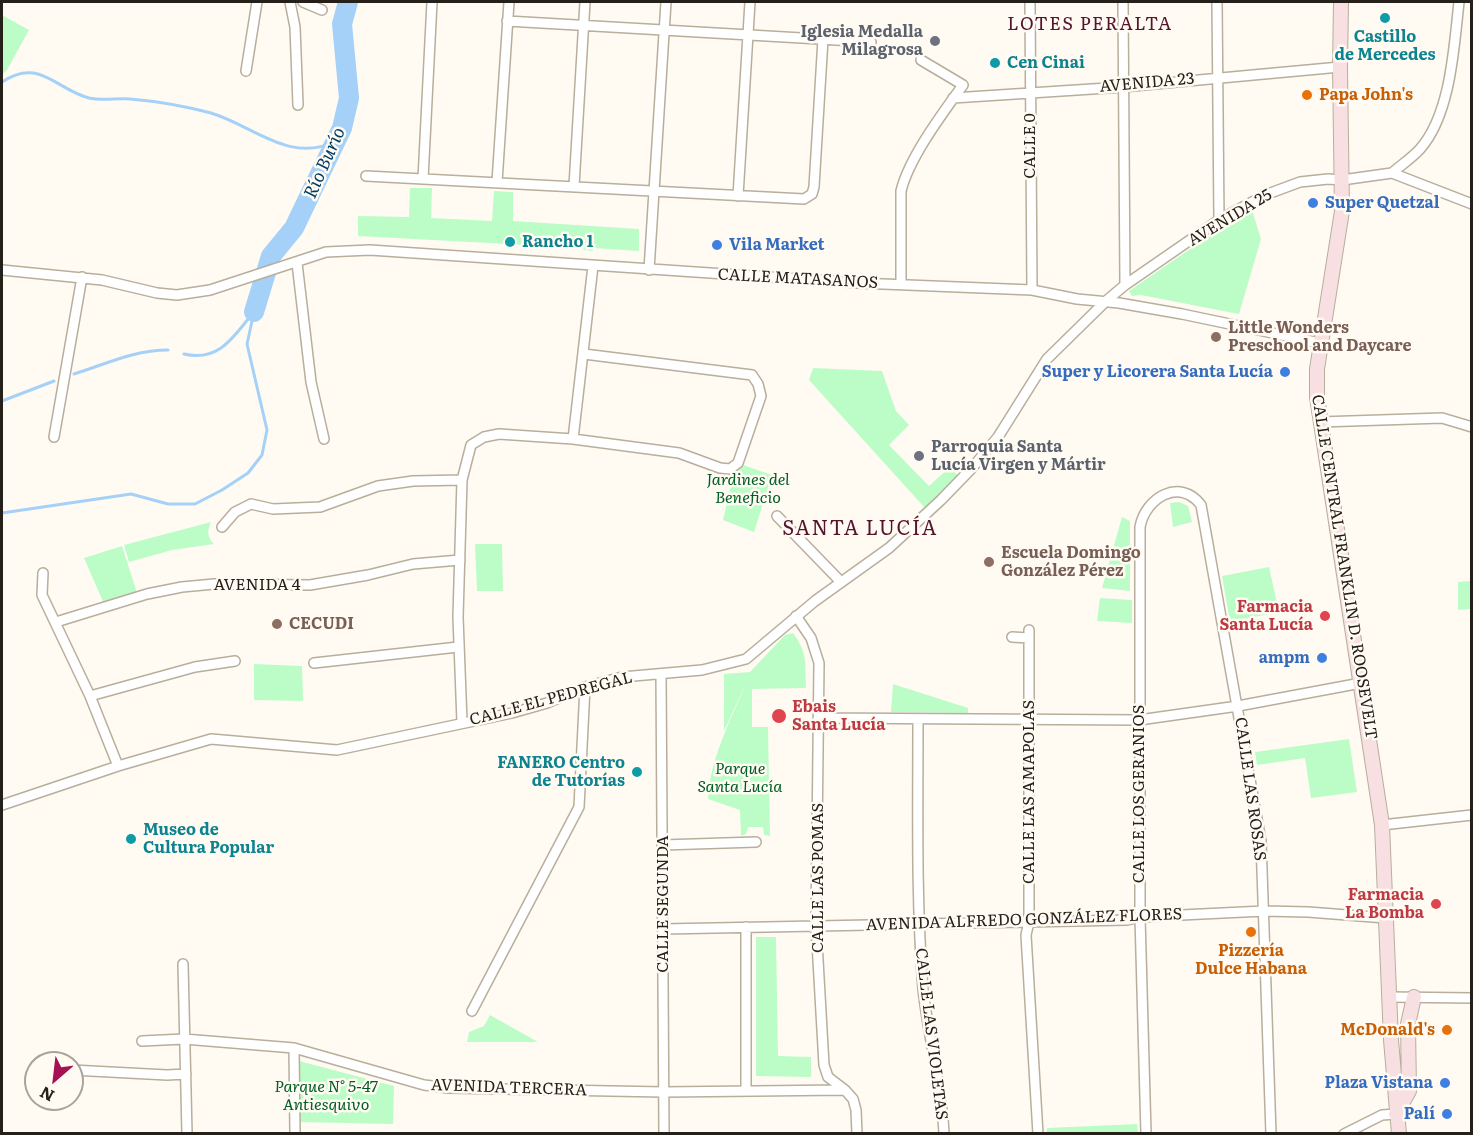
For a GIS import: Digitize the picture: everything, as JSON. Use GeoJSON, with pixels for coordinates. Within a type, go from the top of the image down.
{"type":"FeatureCollection","features":[{"type":"Feature","properties":{"kind":"main road","name":"CALLE CENTRAL FRANKLIN D. ROOSEVELT"},"geometry":{"type":"LineString","coordinates":[[1341,2],[1342,211],[1317,369],[1320,422],[1382,825],[1389,997],[1398,1134]]}},
{"type":"Feature","properties":{"kind":"main road"},"geometry":{"type":"LineString","coordinates":[[1396,1114],[1409,1090],[1408,1024],[1414,997]]}},
{"type":"Feature","properties":{"kind":"street"},"geometry":{"type":"LineString","coordinates":[[246,71],[257,2]]}},
{"type":"Feature","properties":{"kind":"street"},"geometry":{"type":"LineString","coordinates":[[291,2],[295,27],[298,105]]}},
{"type":"Feature","properties":{"kind":"street"},"geometry":{"type":"LineString","coordinates":[[303,2],[322,10]]}},
{"type":"Feature","properties":{"kind":"street"},"geometry":{"type":"LineString","coordinates":[[423,179],[432,2]]}},
{"type":"Feature","properties":{"kind":"street"},"geometry":{"type":"LineString","coordinates":[[497,182],[508,2]]}},
{"type":"Feature","properties":{"kind":"street"},"geometry":{"type":"LineString","coordinates":[[574,186],[585,2]]}},
{"type":"Feature","properties":{"kind":"street"},"geometry":{"type":"LineString","coordinates":[[649,270],[666,2]]}},
{"type":"Feature","properties":{"kind":"street"},"geometry":{"type":"LineString","coordinates":[[738,196],[750,2]]}},
{"type":"Feature","properties":{"kind":"street","name":"CALLE 0"},"geometry":{"type":"LineString","coordinates":[[1030,2],[1032,290]]}},
{"type":"Feature","properties":{"kind":"street"},"geometry":{"type":"LineString","coordinates":[[1123,2],[1125,285]]}},
{"type":"Feature","properties":{"kind":"street"},"geometry":{"type":"LineString","coordinates":[[1217,2],[1219,220]]}},
{"type":"Feature","properties":{"kind":"street"},"geometry":{"type":"LineString","coordinates":[[1392,173],[1420,149],[1434,128],[1443,105],[1459,2]]}},
{"type":"Feature","properties":{"kind":"street"},"geometry":{"type":"LineString","coordinates":[[507,21],[871,42]]}},
{"type":"Feature","properties":{"kind":"street"},"geometry":{"type":"LineString","coordinates":[[366,176],[799,200],[808,198],[812,194],[823,39]]}},
{"type":"Feature","properties":{"kind":"street"},"geometry":{"type":"LineString","coordinates":[[901,284],[901,191],[904,181],[919,151],[963,86],[921,60]]}},
{"type":"Feature","properties":{"kind":"street","name":"AVENIDA 23"},"geometry":{"type":"LineString","coordinates":[[953,98],[1123,87],[1218,76],[1340,67]]}},
{"type":"Feature","properties":{"kind":"street","name":"AVENIDA 25"},"geometry":{"type":"LineString","coordinates":[[1106,301],[1125,285],[1219,220],[1265,195],[1300,182],[1342,180],[1392,173],[1472,204]]}},
{"type":"Feature","properties":{"kind":"street","name":"CALLE MATASANOS"},"geometry":{"type":"LineString","coordinates":[[82,278],[177,295],[210,290],[326,252],[370,250],[649,270],[1032,290],[1182,314],[1320,343]]}},
{"type":"Feature","properties":{"kind":"street"},"geometry":{"type":"LineString","coordinates":[[297,263],[311,382],[324,439]]}},
{"type":"Feature","properties":{"kind":"street"},"geometry":{"type":"LineString","coordinates":[[573,439],[593,266]]}},
{"type":"Feature","properties":{"kind":"street"},"geometry":{"type":"LineString","coordinates":[[2,270],[82,278],[54,437]]}},
{"type":"Feature","properties":{"kind":"street","name":"CALLE EL PEDREGAL"},"geometry":{"type":"LineString","coordinates":[[2,805],[118,766],[211,739],[337,750],[512,713],[547,703],[585,687],[622,677],[702,670],[746,658],[796,616],[889,548],[972,468],[998,437],[1047,359],[1106,301]]}},
{"type":"Feature","properties":{"kind":"street"},"geometry":{"type":"LineString","coordinates":[[462,722],[459,647],[462,480],[471,445],[484,437],[499,434],[573,439],[679,453],[720,468],[730,468],[738,463],[761,396],[758,384],[752,375],[584,354]]}},
{"type":"Feature","properties":{"kind":"street"},"geometry":{"type":"LineString","coordinates":[[1320,422],[1442,418],[1472,427]]}},
{"type":"Feature","properties":{"kind":"street"},"geometry":{"type":"LineString","coordinates":[[222,528],[235,512],[251,504],[273,509],[320,507],[378,486],[413,481],[462,480]]}},
{"type":"Feature","properties":{"kind":"street","name":"CALLE LAS ROSAS"},"geometry":{"type":"LineString","coordinates":[[1140,527],[1142,516],[1147,508],[1166,494],[1178,491],[1188,493],[1201,505],[1261,841],[1271,1134]]}},
{"type":"Feature","properties":{"kind":"street"},"geometry":{"type":"LineString","coordinates":[[777,516],[842,582]]}},
{"type":"Feature","properties":{"kind":"street","name":"CALLE LOS GERANIOS"},"geometry":{"type":"LineString","coordinates":[[1140,527],[1138,720],[1140,917],[1146,1134]]}},
{"type":"Feature","properties":{"kind":"street","name":"AVENIDA 4"},"geometry":{"type":"LineString","coordinates":[[56,622],[147,594],[182,587],[214,584],[310,585],[369,575],[413,564],[460,560]]}},
{"type":"Feature","properties":{"kind":"street"},"geometry":{"type":"LineString","coordinates":[[43,573],[42,595],[90,696],[118,766]]}},
{"type":"Feature","properties":{"kind":"street","name":"CALLE LAS POMAS"},"geometry":{"type":"LineString","coordinates":[[796,616],[811,638],[819,663],[816,925],[824,1065],[828,1077],[853,1099],[857,1134]]}},
{"type":"Feature","properties":{"kind":"street","name":"CALLE LAS AMAPOLAS"},"geometry":{"type":"LineString","coordinates":[[1012,637],[1029,634],[1029,922],[1026,935],[1038,1134]]}},
{"type":"Feature","properties":{"kind":"street"},"geometry":{"type":"LineString","coordinates":[[314,663],[459,647]]}},
{"type":"Feature","properties":{"kind":"street"},"geometry":{"type":"LineString","coordinates":[[90,696],[195,667],[235,661]]}},
{"type":"Feature","properties":{"kind":"street","name":"CALLE SEGUNDA"},"geometry":{"type":"LineString","coordinates":[[661,674],[664,1134]]}},
{"type":"Feature","properties":{"kind":"street"},"geometry":{"type":"LineString","coordinates":[[818,718],[1138,720],[1238,706],[1361,683]]}},
{"type":"Feature","properties":{"kind":"street"},"geometry":{"type":"LineString","coordinates":[[472,1011],[579,807],[585,687]]}},
{"type":"Feature","properties":{"kind":"street","name":"CALLE LAS VIOLETAS"},"geometry":{"type":"LineString","coordinates":[[918,719],[918,924],[925,1011],[942,1105],[944,1134]]}},
{"type":"Feature","properties":{"kind":"street"},"geometry":{"type":"LineString","coordinates":[[1382,825],[1472,815]]}},
{"type":"Feature","properties":{"kind":"street"},"geometry":{"type":"LineString","coordinates":[[663,845],[756,842]]}},
{"type":"Feature","properties":{"kind":"street","name":"AVENIDA ALFREDO GONZÁLEZ FLORES"},"geometry":{"type":"LineString","coordinates":[[663,929],[1127,920],[1140,917],[1264,911],[1386,918]]}},
{"type":"Feature","properties":{"kind":"street"},"geometry":{"type":"LineString","coordinates":[[746,927],[746,1091]]}},
{"type":"Feature","properties":{"kind":"street"},"geometry":{"type":"LineString","coordinates":[[183,964],[187,1134]]}},
{"type":"Feature","properties":{"kind":"street"},"geometry":{"type":"LineString","coordinates":[[1389,997],[1472,998]]}},
{"type":"Feature","properties":{"kind":"street","name":"AVENIDA TERCERA"},"geometry":{"type":"LineString","coordinates":[[142,1041],[184,1039],[294,1048],[424,1085],[449,1088],[664,1092],[845,1090]]}},
{"type":"Feature","properties":{"kind":"street"},"geometry":{"type":"LineString","coordinates":[[294,1048],[294,1134]]}},
{"type":"Feature","properties":{"kind":"street"},"geometry":{"type":"LineString","coordinates":[[84,1071],[186,1074]]}},
{"type":"Feature","properties":{"kind":"street"},"geometry":{"type":"LineString","coordinates":[[1344,1134],[1382,1115],[1396,1114]]}},
{"type":"Feature","properties":{"kind":"green space"},"geometry":{"type":"Polygon","coordinates":[[[2,15],[29,30],[2,75],[2,15]]]}},
{"type":"Feature","properties":{"kind":"green space"},"geometry":{"type":"Polygon","coordinates":[[[410,188],[432,188],[431,218],[492,221],[494,191],[513,192],[513,221],[639,229],[639,251],[593,248],[593,251],[583,248],[358,236],[358,216],[409,217],[410,188]]]}},
{"type":"Feature","properties":{"kind":"green space"},"geometry":{"type":"Polygon","coordinates":[[[1251,207],[1261,239],[1239,314],[1141,295],[1132,296],[1129,291],[1251,207]]]}},
{"type":"Feature","properties":{"kind":"green space"},"geometry":{"type":"Polygon","coordinates":[[[813,368],[882,371],[896,411],[909,425],[889,445],[929,486],[950,467],[959,476],[925,508],[809,380],[813,368]]]}},
{"type":"Feature","properties":{"kind":"green space","name":"Jardines del Beneficio"},"geometry":{"type":"Polygon","coordinates":[[[743,465],[772,475],[754,532],[723,520],[734,472],[743,465]]]}},
{"type":"Feature","properties":{"kind":"green space"},"geometry":{"type":"Polygon","coordinates":[[[1179,502],[1188,506],[1192,522],[1173,527],[1170,503],[1179,502]]]}},
{"type":"Feature","properties":{"kind":"green space"},"geometry":{"type":"Polygon","coordinates":[[[1122,517],[1130,521],[1130,591],[1102,588],[1122,517]]]}},
{"type":"Feature","properties":{"kind":"green space"},"geometry":{"type":"Polygon","coordinates":[[[211,522],[208,534],[214,544],[172,550],[129,562],[124,545],[211,522]]]}},
{"type":"Feature","properties":{"kind":"green space"},"geometry":{"type":"Polygon","coordinates":[[[475,544],[502,544],[503,591],[477,591],[475,544]]]}},
{"type":"Feature","properties":{"kind":"green space"},"geometry":{"type":"Polygon","coordinates":[[[122,546],[137,593],[104,604],[84,558],[122,546]]]}},
{"type":"Feature","properties":{"kind":"green space"},"geometry":{"type":"Polygon","coordinates":[[[1269,567],[1279,612],[1230,622],[1222,576],[1269,567]]]}},
{"type":"Feature","properties":{"kind":"green space"},"geometry":{"type":"Polygon","coordinates":[[[1471,581],[1471,609],[1458,610],[1458,582],[1471,581]]]}},
{"type":"Feature","properties":{"kind":"green space"},"geometry":{"type":"Polygon","coordinates":[[[1100,598],[1132,600],[1132,623],[1097,621],[1100,598]]]}},
{"type":"Feature","properties":{"kind":"green space","name":"Parque Santa Lucía"},"geometry":{"type":"Polygon","coordinates":[[[793,633],[803,653],[806,688],[752,689],[752,727],[768,727],[770,836],[764,835],[763,827],[748,827],[746,834],[741,836],[740,810],[708,799],[717,754],[746,683],[724,731],[724,674],[750,672],[785,635],[793,633]]]}},
{"type":"Feature","properties":{"kind":"green space"},"geometry":{"type":"Polygon","coordinates":[[[254,664],[302,666],[303,701],[254,700],[254,664]]]}},
{"type":"Feature","properties":{"kind":"green space"},"geometry":{"type":"Polygon","coordinates":[[[893,684],[968,708],[968,713],[891,712],[893,684]]]}},
{"type":"Feature","properties":{"kind":"green space"},"geometry":{"type":"Polygon","coordinates":[[[1349,739],[1357,792],[1311,798],[1305,758],[1257,765],[1255,752],[1349,739]]]}},
{"type":"Feature","properties":{"kind":"green space"},"geometry":{"type":"Polygon","coordinates":[[[756,937],[776,937],[778,1056],[811,1057],[811,1077],[756,1076],[756,937]]]}},
{"type":"Feature","properties":{"kind":"green space"},"geometry":{"type":"Polygon","coordinates":[[[490,1015],[538,1042],[467,1042],[469,1032],[484,1026],[490,1015]]]}},
{"type":"Feature","properties":{"kind":"green space","name":"Parque N° 5-47 Antiesquivo"},"geometry":{"type":"Polygon","coordinates":[[[299,1061],[394,1086],[393,1124],[297,1122],[299,1061]]]}},
{"type":"Feature","properties":{"kind":"green space"},"geometry":{"type":"Polygon","coordinates":[[[1137,1124],[1138,1133],[1047,1133],[1047,1128],[1137,1124]]]}},
{"type":"Feature","properties":{"kind":"waterway","name":"Río Burío"},"geometry":{"type":"LineString","coordinates":[[254,312],[271,256],[294,228],[342,128],[349,98],[342,24],[348,2]]}},
{"type":"Feature","properties":{"kind":"waterway"},"geometry":{"type":"LineString","coordinates":[[2,82],[15,75],[37,74],[89,98],[139,100],[211,113],[286,145],[302,148],[318,147],[335,142]]}},
{"type":"Feature","properties":{"kind":"waterway"},"geometry":{"type":"LineString","coordinates":[[2,513],[131,494],[168,504],[195,504],[248,473],[262,455],[267,430],[247,344],[254,312]]}},
{"type":"Feature","properties":{"kind":"waterway"},"geometry":{"type":"LineString","coordinates":[[184,354],[196,356],[224,346],[252,314]]}},
{"type":"Feature","properties":{"kind":"waterway"},"geometry":{"type":"LineString","coordinates":[[74,374],[143,352],[168,350]]}},
{"type":"Feature","properties":{"kind":"waterway"},"geometry":{"type":"LineString","coordinates":[[2,401],[54,381]]}},
{"type":"Feature","properties":{"kind":"place","name":"Castillo de Mercedes"},"geometry":{"type":"Point","coordinates":[1385,18]}},
{"type":"Feature","properties":{"kind":"place","name":"Iglesia Medalla Milagrosa"},"geometry":{"type":"Point","coordinates":[935,41]}},
{"type":"Feature","properties":{"kind":"place","name":"Cen Cinai"},"geometry":{"type":"Point","coordinates":[995,63]}},
{"type":"Feature","properties":{"kind":"place","name":"Papa John's"},"geometry":{"type":"Point","coordinates":[1307,95]}},
{"type":"Feature","properties":{"kind":"place","name":"Super Quetzal"},"geometry":{"type":"Point","coordinates":[1313,203]}},
{"type":"Feature","properties":{"kind":"place","name":"Rancho 1"},"geometry":{"type":"Point","coordinates":[510,242]}},
{"type":"Feature","properties":{"kind":"place","name":"Vila Market"},"geometry":{"type":"Point","coordinates":[717,245]}},
{"type":"Feature","properties":{"kind":"place","name":"Little Wonders Preschool and Daycare"},"geometry":{"type":"Point","coordinates":[1216,337]}},
{"type":"Feature","properties":{"kind":"place","name":"Super y Licorera Santa Lucía"},"geometry":{"type":"Point","coordinates":[1285,372]}},
{"type":"Feature","properties":{"kind":"place","name":"Parroquia Santa Lucía Virgen y Mártir"},"geometry":{"type":"Point","coordinates":[919,456]}},
{"type":"Feature","properties":{"kind":"place","name":"Escuela Domingo González Pérez"},"geometry":{"type":"Point","coordinates":[989,562]}},
{"type":"Feature","properties":{"kind":"place","name":"Farmacia Santa Lucía"},"geometry":{"type":"Point","coordinates":[1325,616]}},
{"type":"Feature","properties":{"kind":"place","name":"CECUDI"},"geometry":{"type":"Point","coordinates":[277,624]}},
{"type":"Feature","properties":{"kind":"place","name":"ampm"},"geometry":{"type":"Point","coordinates":[1322,658]}},
{"type":"Feature","properties":{"kind":"place","name":"Ebais Santa Lucía"},"geometry":{"type":"Point","coordinates":[779,716]}},
{"type":"Feature","properties":{"kind":"place","name":"FANERO Centro de Tutorías"},"geometry":{"type":"Point","coordinates":[637,772]}},
{"type":"Feature","properties":{"kind":"place","name":"Museo de Cultura Popular"},"geometry":{"type":"Point","coordinates":[131,839]}},
{"type":"Feature","properties":{"kind":"place","name":"Farmacia La Bomba"},"geometry":{"type":"Point","coordinates":[1436,904]}},
{"type":"Feature","properties":{"kind":"place","name":"Pizzería Dulce Habana"},"geometry":{"type":"Point","coordinates":[1251,932]}},
{"type":"Feature","properties":{"kind":"place","name":"McDonald's"},"geometry":{"type":"Point","coordinates":[1447,1030]}},
{"type":"Feature","properties":{"kind":"place","name":"Plaza Vistana"},"geometry":{"type":"Point","coordinates":[1445,1083]}},
{"type":"Feature","properties":{"kind":"place","name":"Palí"},"geometry":{"type":"Point","coordinates":[1447,1114]}},
{"type":"Feature","properties":{"kind":"district","name":"LOTES PERALTA"},"geometry":{"type":"Point","coordinates":[1090,25]}},
{"type":"Feature","properties":{"kind":"district","name":"SANTA LUCÍA"},"geometry":{"type":"Point","coordinates":[860,529]}}]}
